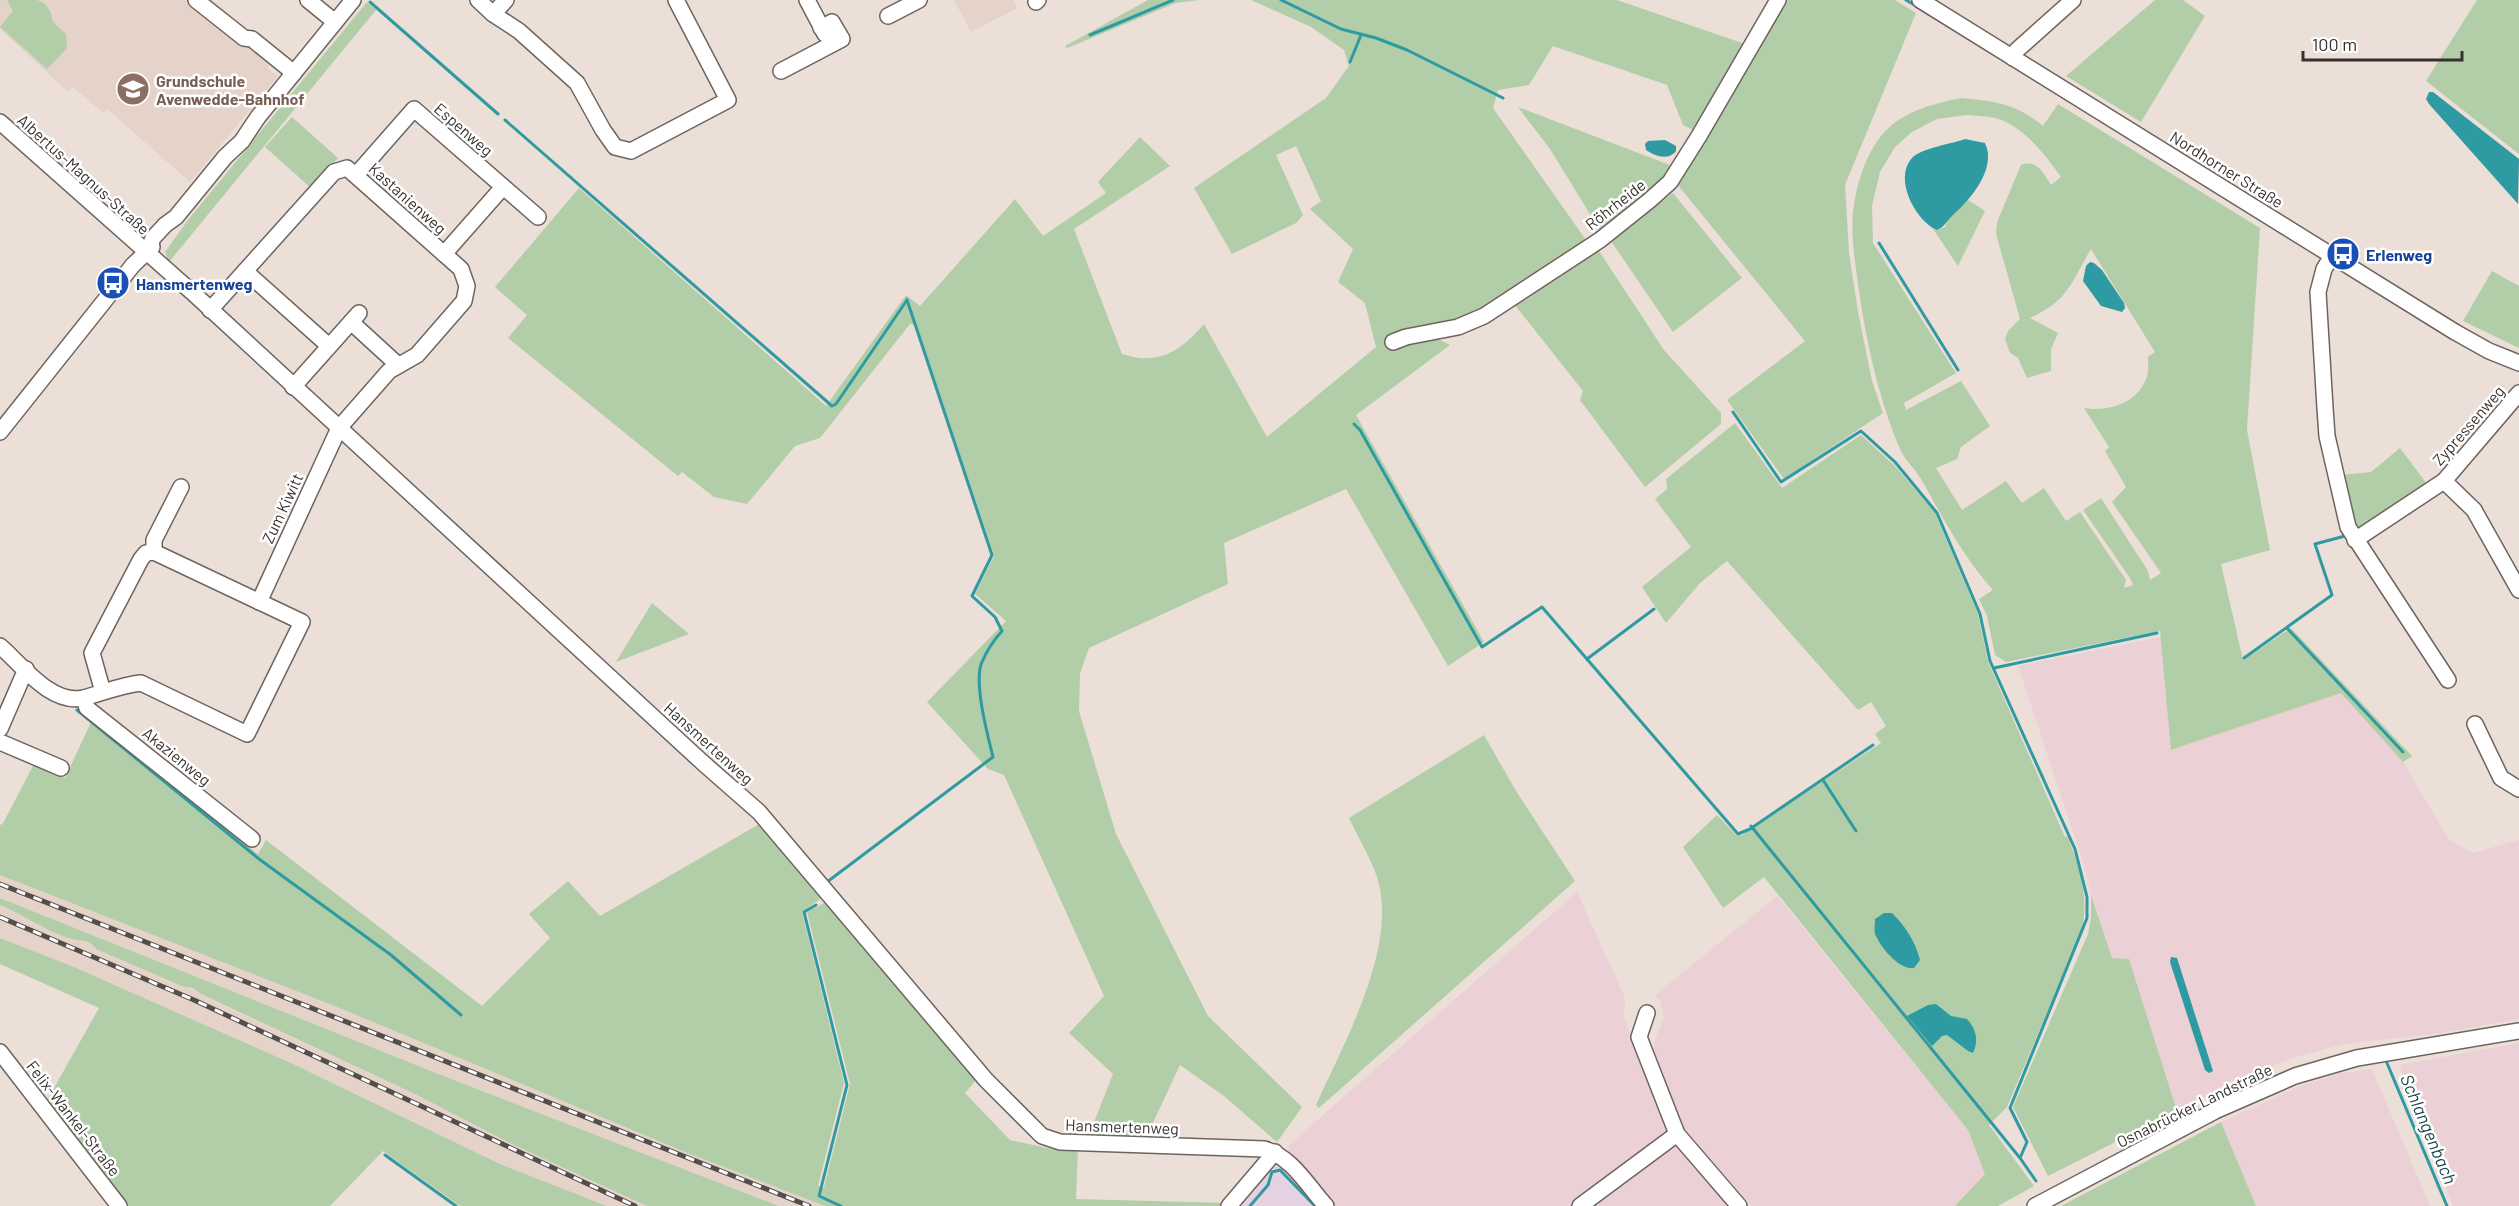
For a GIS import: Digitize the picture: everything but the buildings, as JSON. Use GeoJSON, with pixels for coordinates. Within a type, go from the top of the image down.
{"type":"FeatureCollection","features":[{"type":"Feature","properties":{"kind":"street"},"geometry":{"type":"LineString","coordinates":[[196,0],[244,38],[252,39],[294,73]]}},
{"type":"Feature","properties":{"kind":"street"},"geometry":{"type":"LineString","coordinates":[[308,0],[334,22]]}},
{"type":"Feature","properties":{"kind":"street"},"geometry":{"type":"LineString","coordinates":[[0,432],[147,250],[153,238],[176,217],[226,156],[237,136],[258,117],[352,0]]}},
{"type":"Feature","properties":{"kind":"street"},"geometry":{"type":"LineString","coordinates":[[478,0],[493,14],[519,31],[577,83],[615,147],[631,151],[728,100],[676,0]]}},
{"type":"Feature","properties":{"kind":"street"},"geometry":{"type":"LineString","coordinates":[[493,14],[506,0]]}},
{"type":"Feature","properties":{"kind":"street"},"geometry":{"type":"LineString","coordinates":[[781,71],[830,45],[807,0]]}},
{"type":"Feature","properties":{"kind":"street"},"geometry":{"type":"LineString","coordinates":[[888,16],[919,0]]}},
{"type":"Feature","properties":{"kind":"street","name":"Röhrheide"},"geometry":{"type":"LineString","coordinates":[[1393,342],[1406,337],[1458,327],[1484,316],[1600,240],[1650,201],[1670,182],[1700,136],[1778,0]]}},
{"type":"Feature","properties":{"kind":"street"},"geometry":{"type":"LineString","coordinates":[[2013,58],[2018,50],[2073,0]]}},
{"type":"Feature","properties":{"kind":"street","name":"Nordhorner Straße"},"geometry":{"type":"LineString","coordinates":[[1924,1],[2455,332],[2489,351],[2519,363]]}},
{"type":"Feature","properties":{"kind":"street","name":"Espenweg"},"geometry":{"type":"LineString","coordinates":[[356,175],[414,109],[538,217]]}},
{"type":"Feature","properties":{"kind":"street","name":"Albertus-Magnus-Straße"},"geometry":{"type":"LineString","coordinates":[[0,122],[147,250]]}},
{"type":"Feature","properties":{"kind":"street","name":"Kastanienweg"},"geometry":{"type":"LineString","coordinates":[[210,310],[334,172],[347,168],[461,269],[467,286],[464,301],[417,355],[389,371],[339,428]]}},
{"type":"Feature","properties":{"kind":"street"},"geometry":{"type":"LineString","coordinates":[[444,254],[503,187]]}},
{"type":"Feature","properties":{"kind":"street","name":"Hansmertenweg"},"geometry":{"type":"LineString","coordinates":[[147,250],[293,387],[759,812],[986,1080],[1042,1136],[1060,1142],[1264,1149],[1275,1152]]}},
{"type":"Feature","properties":{"kind":"street"},"geometry":{"type":"LineString","coordinates":[[2332,256],[2324,269],[2318,291],[2327,436],[2348,527],[2448,680]]}},
{"type":"Feature","properties":{"kind":"street"},"geometry":{"type":"LineString","coordinates":[[245,271],[330,346]]}},
{"type":"Feature","properties":{"kind":"street"},"geometry":{"type":"LineString","coordinates":[[293,387],[355,318],[398,364]]}},
{"type":"Feature","properties":{"kind":"street","name":"Zypressenweg"},"geometry":{"type":"LineString","coordinates":[[2355,540],[2444,481],[2480,442],[2519,393]]}},
{"type":"Feature","properties":{"kind":"street","name":"Zum Kiwitt"},"geometry":{"type":"LineString","coordinates":[[259,602],[339,428]]}},
{"type":"Feature","properties":{"kind":"street","name":"Zypressenweg"},"geometry":{"type":"LineString","coordinates":[[2444,481],[2474,510],[2517,580]]}},
{"type":"Feature","properties":{"kind":"street"},"geometry":{"type":"LineString","coordinates":[[154,552],[154,540],[181,487]]}},
{"type":"Feature","properties":{"kind":"street"},"geometry":{"type":"LineString","coordinates":[[0,646],[59,697],[84,698],[103,692],[127,684],[141,683],[247,734],[302,622],[154,552],[146,553],[92,653],[103,692]]}},
{"type":"Feature","properties":{"kind":"street"},"geometry":{"type":"LineString","coordinates":[[0,729],[26,669]]}},
{"type":"Feature","properties":{"kind":"street","name":"Akazienweg"},"geometry":{"type":"LineString","coordinates":[[84,698],[87,708],[252,839]]}},
{"type":"Feature","properties":{"kind":"street"},"geometry":{"type":"LineString","coordinates":[[2475,724],[2501,778],[2519,789]]}},
{"type":"Feature","properties":{"kind":"street"},"geometry":{"type":"LineString","coordinates":[[0,742],[61,768]]}},
{"type":"Feature","properties":{"kind":"street"},"geometry":{"type":"LineString","coordinates":[[1647,1013],[1639,1037],[1677,1134],[1739,1206]]}},
{"type":"Feature","properties":{"kind":"street","name":"Osnabrücker Landstraße"},"geometry":{"type":"LineString","coordinates":[[2035,1206],[2215,1111],[2295,1076],[2357,1058],[2519,1031]]}},
{"type":"Feature","properties":{"kind":"street","name":"Felix-Wankel-Straße"},"geometry":{"type":"LineString","coordinates":[[0,1052],[118,1206]]}},
{"type":"Feature","properties":{"kind":"street"},"geometry":{"type":"LineString","coordinates":[[1580,1206],[1677,1134]]}},
{"type":"Feature","properties":{"kind":"street"},"geometry":{"type":"LineString","coordinates":[[1228,1206],[1275,1152],[1326,1206]]}},
{"type":"Feature","properties":{"kind":"shaded area","name":"Grundschule Avenwedde-Bahnhof"},"geometry":{"type":"Polygon","coordinates":[[[0,0],[189,0],[269,64],[267,68],[278,76],[190,182],[107,109],[103,113],[73,87],[68,92],[0,29],[0,0]]]}},
{"type":"Feature","properties":{"kind":"shaded area"},"geometry":{"type":"Polygon","coordinates":[[[954,0],[1013,0],[1017,8],[971,32],[954,0]]]}},
{"type":"Feature","properties":{"kind":"shaded area"},"geometry":{"type":"Polygon","coordinates":[[[2161,637],[2172,750],[2341,693],[2403,762],[2449,840],[2473,853],[2519,840],[2519,1019],[2441,1033],[2344,1044],[2289,1059],[2177,1111],[2129,959],[2112,958],[2091,895],[2084,865],[2018,666],[2161,637]]]}},
{"type":"Feature","properties":{"kind":"shaded area"},"geometry":{"type":"Polygon","coordinates":[[[0,875],[332,1005],[685,1152],[825,1206],[779,1206],[441,1075],[0,898],[0,875]]]}},
{"type":"Feature","properties":{"kind":"shaded area"},"geometry":{"type":"Polygon","coordinates":[[[1577,892],[1625,998],[1624,1018],[1666,1125],[1677,1146],[1729,1206],[1331,1206],[1287,1154],[1289,1145],[1577,892]]]}},
{"type":"Feature","properties":{"kind":"shaded area"},"geometry":{"type":"Polygon","coordinates":[[[1777,896],[1968,1130],[1985,1174],[1955,1206],[1752,1206],[1684,1129],[1654,1054],[1655,1039],[1664,1017],[1660,1000],[1654,996],[1777,896]]]}},
{"type":"Feature","properties":{"kind":"shaded area"},"geometry":{"type":"Polygon","coordinates":[[[0,905],[75,940],[83,938],[91,942],[96,949],[200,992],[207,998],[411,1092],[512,1144],[647,1206],[607,1206],[502,1165],[293,1064],[74,967],[0,938],[0,905]]]}},
{"type":"Feature","properties":{"kind":"shaded area"},"geometry":{"type":"Polygon","coordinates":[[[2519,1043],[2519,1206],[2453,1206],[2399,1065],[2519,1043]]]}},
{"type":"Feature","properties":{"kind":"shaded area"},"geometry":{"type":"Polygon","coordinates":[[[2372,1069],[2430,1206],[2256,1206],[2221,1122],[2298,1087],[2336,1074],[2372,1069]]]}},
{"type":"Feature","properties":{"kind":"shaded area"},"geometry":{"type":"Polygon","coordinates":[[[1279,1165],[1287,1170],[1319,1206],[1239,1206],[1272,1167],[1279,1165]]]}},
{"type":"Feature","properties":{"kind":"green space"},"geometry":{"type":"Polygon","coordinates":[[[7,0],[37,0],[44,3],[50,11],[53,22],[66,34],[67,48],[47,69],[0,27],[13,11],[7,0]]]}},
{"type":"Feature","properties":{"kind":"green space"},"geometry":{"type":"Polygon","coordinates":[[[1148,0],[1199,0],[1176,3],[1067,48],[1065,46],[1148,0]]]}},
{"type":"Feature","properties":{"kind":"green space"},"geometry":{"type":"Polygon","coordinates":[[[1251,0],[1617,0],[1748,45],[1697,132],[1683,125],[1667,85],[1553,46],[1529,85],[1498,90],[1493,108],[1586,240],[1481,310],[1456,321],[1419,329],[1450,345],[1356,415],[1484,642],[1448,666],[1346,489],[1224,543],[1228,584],[1089,648],[1080,673],[1079,711],[1116,834],[1208,1016],[1302,1107],[1277,1142],[1224,1096],[1180,1065],[1144,1142],[1087,1140],[1113,1074],[1069,1033],[1104,996],[1004,775],[988,769],[927,702],[1006,621],[975,594],[994,556],[916,325],[910,324],[820,438],[795,446],[747,504],[714,497],[682,472],[678,476],[508,338],[527,315],[495,287],[579,188],[826,406],[906,295],[920,306],[1015,199],[1043,236],[1106,193],[1098,182],[1140,137],[1170,166],[1074,229],[1122,354],[1147,358],[1168,354],[1187,342],[1204,324],[1267,437],[1376,347],[1365,303],[1338,282],[1353,249],[1310,209],[1321,201],[1296,146],[1276,155],[1303,215],[1296,223],[1232,254],[1194,188],[1326,98],[1349,66],[1344,50],[1311,27],[1251,0]]]}},
{"type":"Feature","properties":{"kind":"green space"},"geometry":{"type":"Polygon","coordinates":[[[1785,0],[1895,0],[1916,13],[1845,185],[1849,253],[1858,312],[1872,381],[1883,413],[1784,479],[1727,400],[1805,341],[1677,184],[1785,0]]]}},
{"type":"Feature","properties":{"kind":"green space"},"geometry":{"type":"Polygon","coordinates":[[[2155,0],[2183,0],[2205,16],[2141,122],[2066,76],[2155,0]]]}},
{"type":"Feature","properties":{"kind":"green space"},"geometry":{"type":"Polygon","coordinates":[[[2477,0],[2519,0],[2519,154],[2426,81],[2477,0]]]}},
{"type":"Feature","properties":{"kind":"green space"},"geometry":{"type":"Polygon","coordinates":[[[367,2],[376,10],[169,262],[165,252],[188,220],[367,2]]]}},
{"type":"Feature","properties":{"kind":"green space"},"geometry":{"type":"Polygon","coordinates":[[[1961,98],[2014,108],[2043,126],[2058,104],[2260,228],[2247,430],[2270,550],[2221,564],[2243,660],[2291,628],[2412,756],[2403,762],[2341,693],[2171,750],[2160,631],[2006,662],[1995,655],[1987,616],[1979,599],[1993,590],[1954,537],[1921,479],[1902,453],[1885,408],[1868,343],[1853,240],[1852,222],[1858,186],[1863,168],[1881,136],[1897,121],[1917,110],[1961,98]],[[1967,115],[1937,119],[1912,132],[1895,147],[1880,172],[1872,206],[1873,243],[1956,373],[1904,403],[1906,410],[1961,381],[1990,426],[1961,447],[1957,459],[1936,468],[1962,510],[2006,481],[2022,503],[2044,488],[2066,521],[2080,512],[2126,580],[2124,588],[2133,585],[2130,578],[2083,510],[2101,498],[2148,571],[2150,580],[2161,573],[2112,502],[2126,487],[2105,451],[2109,447],[2084,408],[2113,407],[2130,399],[2143,385],[2148,374],[2148,357],[2155,352],[2091,249],[2061,297],[2053,305],[2030,318],[2058,333],[2051,349],[2051,371],[2027,378],[2018,358],[2010,353],[2005,339],[2008,331],[2020,319],[1996,234],[1997,222],[2021,165],[2035,166],[2051,185],[2061,177],[2048,159],[2015,127],[1995,118],[1967,115]]]}},
{"type":"Feature","properties":{"kind":"green space"},"geometry":{"type":"Polygon","coordinates":[[[1518,107],[1675,167],[1667,180],[1601,232],[1550,149],[1518,107]]]}},
{"type":"Feature","properties":{"kind":"green space"},"geometry":{"type":"Polygon","coordinates":[[[292,117],[338,158],[311,188],[265,147],[292,117]]]}},
{"type":"Feature","properties":{"kind":"green space"},"geometry":{"type":"Polygon","coordinates":[[[1673,193],[1742,278],[1673,332],[1611,241],[1673,193]]]}},
{"type":"Feature","properties":{"kind":"green space"},"geometry":{"type":"Polygon","coordinates":[[[1968,200],[1985,211],[1958,266],[1933,229],[1945,227],[1951,215],[1968,200]]]}},
{"type":"Feature","properties":{"kind":"green space"},"geometry":{"type":"Polygon","coordinates":[[[1597,248],[1664,350],[1721,413],[1721,424],[1645,487],[1580,400],[1583,391],[1514,304],[1597,248]]]}},
{"type":"Feature","properties":{"kind":"green space"},"geometry":{"type":"Polygon","coordinates":[[[2492,271],[2519,286],[2519,348],[2463,321],[2492,271]]]}},
{"type":"Feature","properties":{"kind":"green space"},"geometry":{"type":"Polygon","coordinates":[[[1735,423],[1782,488],[1861,435],[1894,465],[1935,513],[1978,614],[1988,662],[2076,859],[2084,896],[2084,920],[2081,932],[2007,1107],[1989,1125],[2034,1186],[1998,1206],[1955,1206],[1985,1174],[1968,1130],[1764,877],[1723,908],[1683,847],[1717,815],[1737,836],[1742,835],[1881,743],[1875,734],[1886,726],[1871,702],[1858,710],[1727,561],[1700,583],[1666,623],[1642,587],[1691,547],[1655,499],[1667,489],[1666,479],[1735,423]]]}},
{"type":"Feature","properties":{"kind":"green space"},"geometry":{"type":"Polygon","coordinates":[[[2400,448],[2427,484],[2355,532],[2341,475],[2371,472],[2400,448]]]}},
{"type":"Feature","properties":{"kind":"green space"},"geometry":{"type":"Polygon","coordinates":[[[652,603],[689,634],[616,662],[652,603]]]}},
{"type":"Feature","properties":{"kind":"green space"},"geometry":{"type":"Polygon","coordinates":[[[92,720],[258,854],[266,840],[482,1006],[550,938],[529,914],[568,881],[600,916],[761,823],[823,897],[802,912],[844,1083],[818,1186],[824,1187],[850,1084],[807,912],[828,901],[978,1078],[965,1093],[1010,1140],[1052,1149],[1078,1147],[1076,1199],[1227,1203],[1224,1206],[825,1206],[685,1152],[332,1005],[0,875],[0,824],[2,825],[34,764],[65,778],[92,720]]]}},
{"type":"Feature","properties":{"kind":"green space"},"geometry":{"type":"Polygon","coordinates":[[[1484,735],[1516,791],[1575,881],[1319,1108],[1316,1105],[1365,993],[1375,963],[1381,933],[1382,904],[1377,877],[1349,818],[1484,735]]]}},
{"type":"Feature","properties":{"kind":"green space"},"geometry":{"type":"Polygon","coordinates":[[[2091,895],[2112,958],[2129,959],[2177,1111],[2048,1176],[2013,1107],[2088,934],[2091,895]]]}},
{"type":"Feature","properties":{"kind":"green space"},"geometry":{"type":"Polygon","coordinates":[[[0,898],[441,1075],[779,1206],[647,1206],[512,1144],[411,1092],[192,988],[184,987],[96,949],[88,942],[54,932],[0,905],[0,898]]]}},
{"type":"Feature","properties":{"kind":"green space"},"geometry":{"type":"Polygon","coordinates":[[[0,938],[74,967],[293,1064],[502,1165],[607,1206],[460,1206],[383,1151],[330,1206],[126,1206],[45,1104],[99,1008],[0,964],[0,938]]]}},
{"type":"Feature","properties":{"kind":"green space"},"geometry":{"type":"Polygon","coordinates":[[[2221,1122],[2256,1206],[2061,1206],[2221,1122]]]}},
{"type":"Feature","properties":{"kind":"water"},"geometry":{"type":"Polygon","coordinates":[[[2429,92],[2433,92],[2519,159],[2518,204],[2429,104],[2426,99],[2429,92]]]}},
{"type":"Feature","properties":{"kind":"water"},"geometry":{"type":"Polygon","coordinates":[[[1965,139],[1985,143],[1988,163],[1980,182],[1968,200],[1937,230],[1922,218],[1909,198],[1905,177],[1907,167],[1912,158],[1922,152],[1965,139]]]}},
{"type":"Feature","properties":{"kind":"water"},"geometry":{"type":"Polygon","coordinates":[[[1665,140],[1676,146],[1673,154],[1665,157],[1646,150],[1645,144],[1648,141],[1665,140]]]}},
{"type":"Feature","properties":{"kind":"water"},"geometry":{"type":"Polygon","coordinates":[[[2090,262],[2102,270],[2124,303],[2125,308],[2122,312],[2101,306],[2083,281],[2086,266],[2090,262]]]}},
{"type":"Feature","properties":{"kind":"water"},"geometry":{"type":"Polygon","coordinates":[[[1884,913],[1892,913],[1913,940],[1920,960],[1914,968],[1902,966],[1878,940],[1875,934],[1875,919],[1884,913]]]}},
{"type":"Feature","properties":{"kind":"water"},"geometry":{"type":"Polygon","coordinates":[[[2171,957],[2177,958],[2213,1071],[2209,1073],[2205,1070],[2170,962],[2171,957]]]}},
{"type":"Feature","properties":{"kind":"water"},"geometry":{"type":"Polygon","coordinates":[[[1936,1004],[1951,1016],[1967,1019],[1976,1039],[1973,1053],[1947,1035],[1942,1036],[1932,1046],[1907,1016],[1928,1005],[1936,1004]]]}},
{"type":"Feature","properties":{"kind":"waterway"},"geometry":{"type":"LineString","coordinates":[[1090,35],[1173,0]]}},
{"type":"Feature","properties":{"kind":"waterway"},"geometry":{"type":"LineString","coordinates":[[1281,0],[1341,29],[1376,38],[1407,50],[1503,98]]}},
{"type":"Feature","properties":{"kind":"waterway"},"geometry":{"type":"LineString","coordinates":[[1906,0],[1918,7]]}},
{"type":"Feature","properties":{"kind":"waterway"},"geometry":{"type":"LineString","coordinates":[[370,2],[498,114]]}},
{"type":"Feature","properties":{"kind":"waterway"},"geometry":{"type":"LineString","coordinates":[[1350,62],[1361,35]]}},
{"type":"Feature","properties":{"kind":"waterway"},"geometry":{"type":"LineString","coordinates":[[505,120],[832,406],[836,404],[907,300]]}},
{"type":"Feature","properties":{"kind":"waterway"},"geometry":{"type":"LineString","coordinates":[[1879,243],[1958,370]]}},
{"type":"Feature","properties":{"kind":"waterway"},"geometry":{"type":"LineString","coordinates":[[827,882],[993,757],[982,709],[979,682],[982,662],[1002,631],[995,617],[972,596],[992,555],[907,300]]}},
{"type":"Feature","properties":{"kind":"waterway"},"geometry":{"type":"LineString","coordinates":[[1733,412],[1781,482],[1861,431],[1895,462],[1937,513],[1980,614],[1990,661],[2075,849],[2087,897],[2087,918],[2010,1108],[2027,1142],[2020,1158]]}},
{"type":"Feature","properties":{"kind":"waterway"},"geometry":{"type":"LineString","coordinates":[[1354,424],[1360,430],[1482,647],[1542,607],[1738,834],[1750,829],[1873,745]]}},
{"type":"Feature","properties":{"kind":"waterway"},"geometry":{"type":"LineString","coordinates":[[2244,658],[2332,595],[2315,544],[2345,536],[2348,538]]}},
{"type":"Feature","properties":{"kind":"waterway"},"geometry":{"type":"LineString","coordinates":[[1587,659],[1654,609]]}},
{"type":"Feature","properties":{"kind":"waterway"},"geometry":{"type":"LineString","coordinates":[[2287,628],[2403,752]]}},
{"type":"Feature","properties":{"kind":"waterway"},"geometry":{"type":"LineString","coordinates":[[1994,668],[2157,633]]}},
{"type":"Feature","properties":{"kind":"waterway"},"geometry":{"type":"LineString","coordinates":[[77,710],[259,859],[391,955],[461,1015]]}},
{"type":"Feature","properties":{"kind":"waterway"},"geometry":{"type":"LineString","coordinates":[[1823,780],[1856,831]]}},
{"type":"Feature","properties":{"kind":"waterway"},"geometry":{"type":"LineString","coordinates":[[1751,826],[2020,1158],[2036,1181]]}},
{"type":"Feature","properties":{"kind":"waterway"},"geometry":{"type":"LineString","coordinates":[[816,905],[804,912],[847,1085],[819,1196],[841,1206]]}},
{"type":"Feature","properties":{"kind":"waterway","name":"Schlangenbach"},"geometry":{"type":"LineString","coordinates":[[2387,1063],[2447,1206]]}},
{"type":"Feature","properties":{"kind":"waterway"},"geometry":{"type":"LineString","coordinates":[[385,1155],[456,1206]]}},
{"type":"Feature","properties":{"kind":"waterway"},"geometry":{"type":"LineString","coordinates":[[1250,1206],[1268,1185],[1272,1172],[1280,1170],[1315,1206]]}},
{"type":"Feature","properties":{"kind":"railway"},"geometry":{"type":"LineString","coordinates":[[0,884],[809,1206]]}},
{"type":"Feature","properties":{"kind":"railway"},"geometry":{"type":"LineString","coordinates":[[0,917],[194,1000],[635,1206]]}},
{"type":"Feature","properties":{"kind":"place","name":"Grundschule Avenwedde-Bahnhof"},"geometry":{"type":"Point","coordinates":[133,89]}},
{"type":"Feature","properties":{"kind":"place","name":"Erlenweg"},"geometry":{"type":"Point","coordinates":[2343,254]}},
{"type":"Feature","properties":{"kind":"place","name":"Hansmertenweg"},"geometry":{"type":"Point","coordinates":[113,283]}}]}
